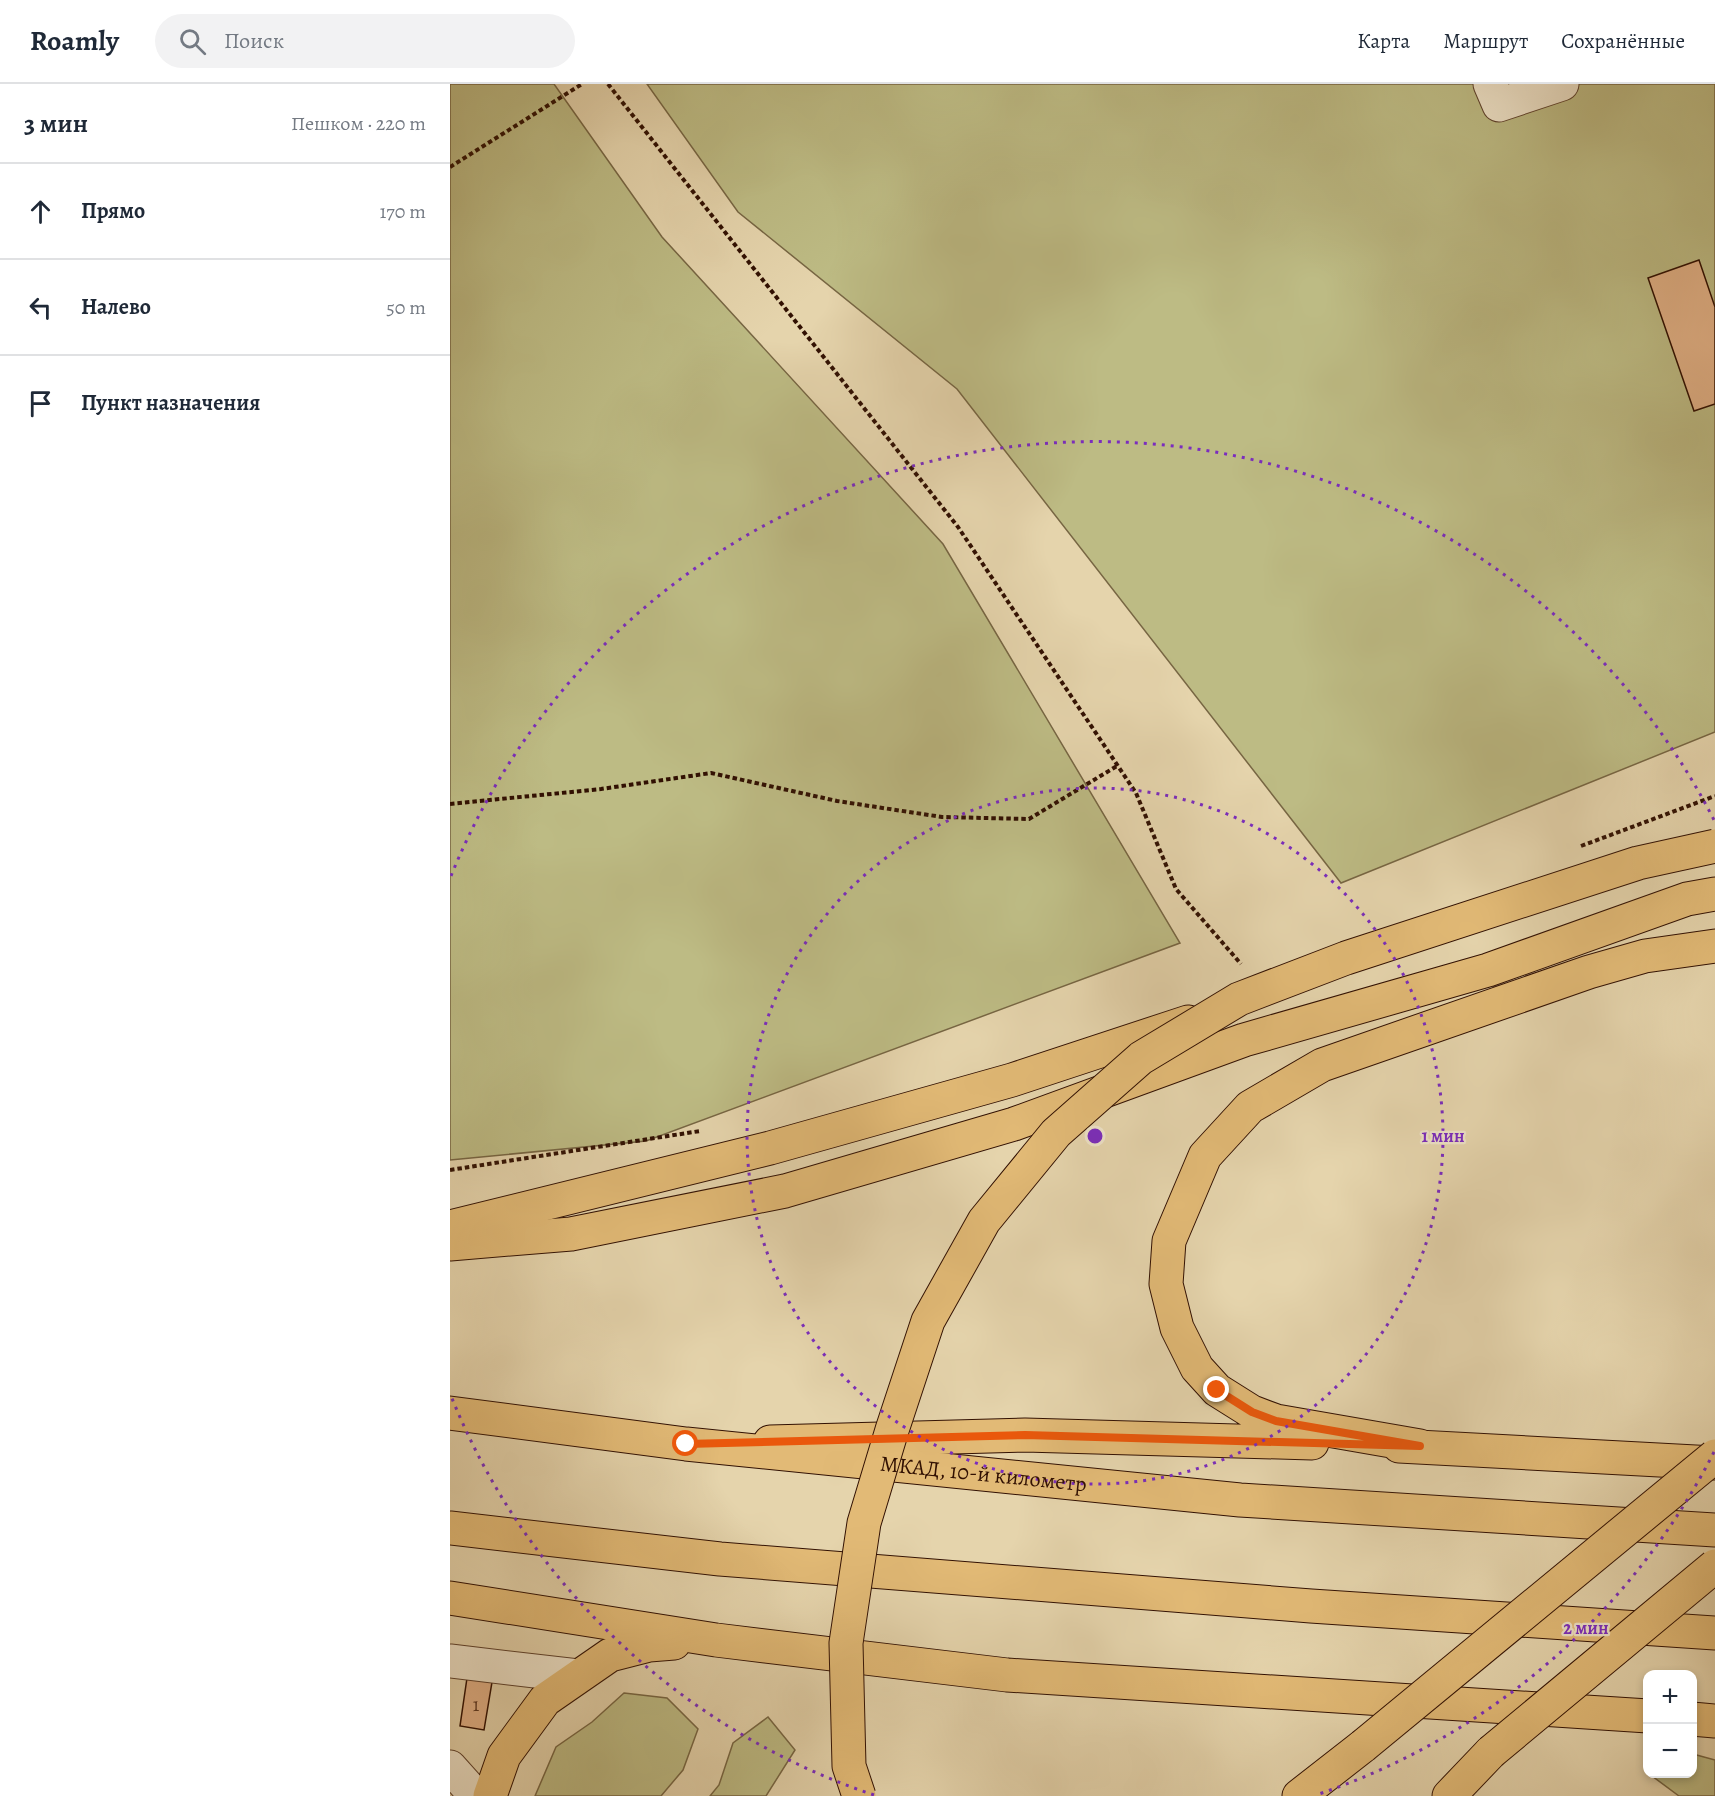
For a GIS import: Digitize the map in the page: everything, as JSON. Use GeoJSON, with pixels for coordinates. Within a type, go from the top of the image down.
{"type":"FeatureCollection","features":[{"type":"Feature","properties":{"kind":"main road"},"geometry":{"type":"LineString","coordinates":[[450,1227],[770,1148],[1012,1080],[1418,946],[1715,844]]}},
{"type":"Feature","properties":{"kind":"main road"},"geometry":{"type":"LineString","coordinates":[[859,1796],[849,1766],[846,1643],[864,1524],[891,1430],[928,1322],[956,1271],[984,1221],[1056,1133],[1141,1058],[1239,999],[1346,958],[1638,863],[1715,844]]}},
{"type":"Feature","properties":{"kind":"main road"},"geometry":{"type":"LineString","coordinates":[[450,1244],[571,1234],[785,1191],[1014,1124],[1244,1040],[1488,970],[1687,899],[1715,894]]}},
{"type":"Feature","properties":{"kind":"main road"},"geometry":{"type":"LineString","coordinates":[[1420,1446],[1276,1421],[1252,1412],[1217,1390],[1197,1368],[1177,1328],[1166,1284],[1169,1241],[1205,1156],[1250,1107],[1322,1065],[1588,972],[1645,956],[1715,946]]}},
{"type":"Feature","properties":{"kind":"main road","name":"МКАД, 10-й километр"},"geometry":{"type":"LineString","coordinates":[[450,1413],[686,1444],[1240,1500],[1519,1520],[1715,1530]]}},
{"type":"Feature","properties":{"kind":"main road"},"geometry":{"type":"LineString","coordinates":[[686,1444],[1025,1435],[1420,1446],[1715,1463]]}},
{"type":"Feature","properties":{"kind":"main road"},"geometry":{"type":"LineString","coordinates":[[1299,1796],[1715,1456]]}},
{"type":"Feature","properties":{"kind":"main road"},"geometry":{"type":"LineString","coordinates":[[450,1528],[720,1559],[1311,1606],[1715,1633]]}},
{"type":"Feature","properties":{"kind":"main road"},"geometry":{"type":"LineString","coordinates":[[1438,1796],[1715,1566]]}},
{"type":"Feature","properties":{"kind":"main road"},"geometry":{"type":"LineString","coordinates":[[450,1598],[716,1640],[1007,1675],[1643,1716]]}},
{"type":"Feature","properties":{"kind":"main road"},"geometry":{"type":"LineString","coordinates":[[490,1796],[504,1756],[545,1700],[578,1676],[610,1655],[649,1645],[716,1640]]}},
{"type":"Feature","properties":{"kind":"main road"},"geometry":{"type":"LineString","coordinates":[[1697,1719],[1715,1721]]}},
{"type":"Feature","properties":{"kind":"main road"},"geometry":{"type":"LineString","coordinates":[[1449,1796],[1491,1752]]}},
{"type":"Feature","properties":{"kind":"lane"},"geometry":{"type":"LineString","coordinates":[[1490,84],[1499,105],[1562,84]]}},
{"type":"Feature","properties":{"kind":"lane"},"geometry":{"type":"LineString","coordinates":[[450,1661],[578,1676]]}},
{"type":"Feature","properties":{"kind":"lane"},"geometry":{"type":"LineString","coordinates":[[450,1767],[476,1796]]}},
{"type":"Feature","properties":{"kind":"path"},"geometry":{"type":"LineString","coordinates":[[450,167],[582,84]]}},
{"type":"Feature","properties":{"kind":"path"},"geometry":{"type":"LineString","coordinates":[[609,84],[958,527],[1136,793],[1176,889],[1247,972]]}},
{"type":"Feature","properties":{"kind":"path"},"geometry":{"type":"LineString","coordinates":[[450,804],[601,789],[711,773],[837,801],[942,817],[1029,819],[1117,765]]}},
{"type":"Feature","properties":{"kind":"path"},"geometry":{"type":"LineString","coordinates":[[1570,850],[1715,796]]}},
{"type":"Feature","properties":{"kind":"path"},"geometry":{"type":"LineString","coordinates":[[450,1170],[710,1129]]}},
{"type":"Feature","properties":{"kind":"shaded area"},"geometry":{"type":"Polygon","coordinates":[[[450,84],[554,84],[662,237],[943,544],[1180,943],[646,1141],[450,1160],[450,84]]]}},
{"type":"Feature","properties":{"kind":"shaded area"},"geometry":{"type":"Polygon","coordinates":[[[647,84],[1715,84],[1715,732],[1341,883],[957,389],[738,212],[647,84]]]}},
{"type":"Feature","properties":{"kind":"shaded area"},"geometry":{"type":"Polygon","coordinates":[[[624,1693],[667,1698],[698,1729],[683,1770],[661,1796],[535,1796],[556,1747],[592,1722],[624,1693]]]}},
{"type":"Feature","properties":{"kind":"shaded area"},"geometry":{"type":"Polygon","coordinates":[[[768,1717],[795,1750],[766,1796],[710,1796],[719,1785],[733,1743],[768,1717]]]}},
{"type":"Feature","properties":{"kind":"shaded area"},"geometry":{"type":"Polygon","coordinates":[[[1697,1755],[1715,1760],[1715,1796],[1679,1796],[1655,1778],[1697,1778],[1697,1755]]]}},
{"type":"Feature","properties":{"kind":"building"},"geometry":{"type":"Polygon","coordinates":[[[1699,260],[1715,307],[1715,404],[1694,411],[1648,278],[1699,260]]]}},
{"type":"Feature","properties":{"kind":"building"},"geometry":{"type":"Polygon","coordinates":[[[467,1678],[492,1682],[484,1730],[460,1726],[467,1678]]]}},
{"type":"Feature","properties":{"kind":"route"},"geometry":{"type":"LineString","coordinates":[[686,1444],[1025,1435],[1420,1446],[1276,1421],[1252,1412],[1217,1390]]}}]}
